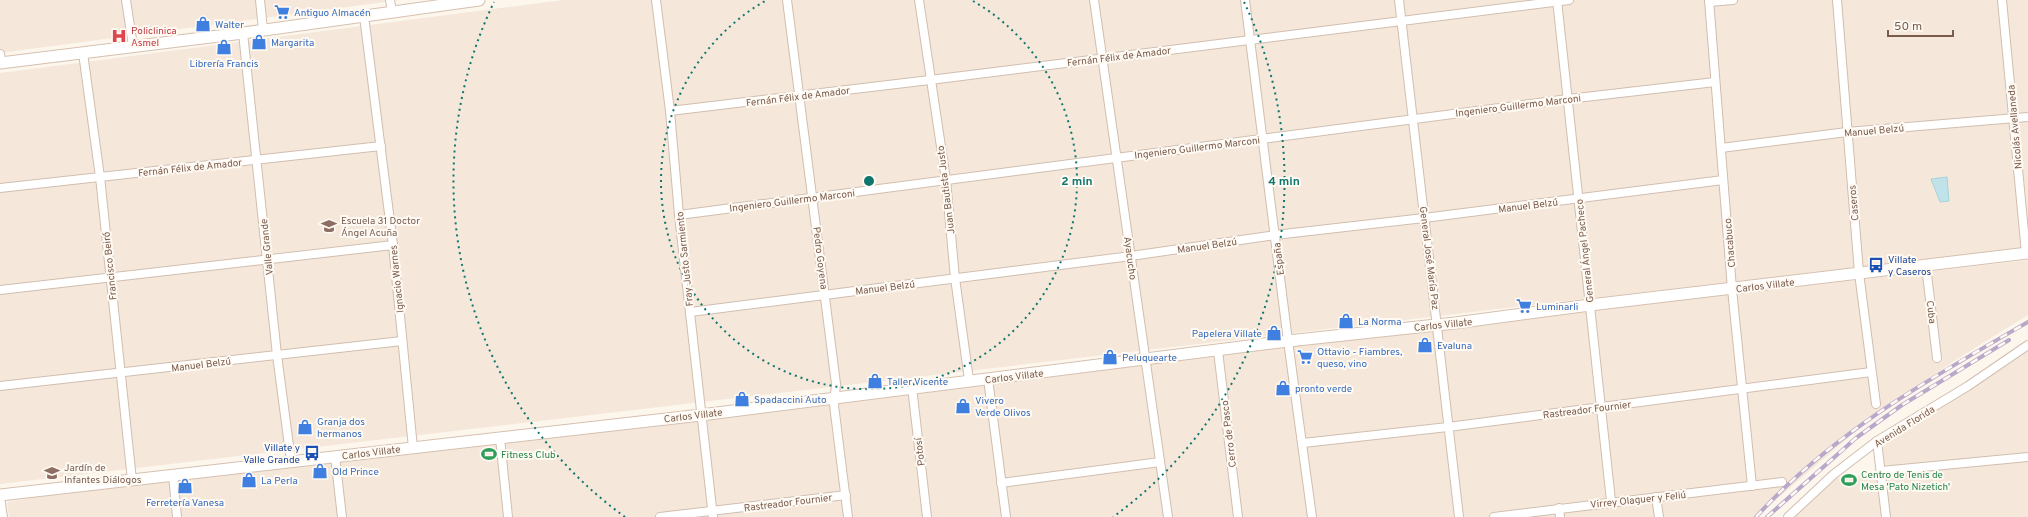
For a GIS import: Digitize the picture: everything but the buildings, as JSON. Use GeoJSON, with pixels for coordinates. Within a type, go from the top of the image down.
{"type":"FeatureCollection","features":[{"type":"Feature","properties":{"kind":"street"},"geometry":{"type":"LineString","coordinates":[[126,0],[133,46]]}},
{"type":"Feature","properties":{"kind":"street"},"geometry":{"type":"LineString","coordinates":[[260,0],[263,30]]}},
{"type":"Feature","properties":{"kind":"street"},"geometry":{"type":"LineString","coordinates":[[390,0],[392,12]]}},
{"type":"Feature","properties":{"kind":"street"},"geometry":{"type":"LineString","coordinates":[[1,60],[82,53],[243,33],[479,0]]}},
{"type":"Feature","properties":{"kind":"street","name":"Fray Justo Sarmiento"},"geometry":{"type":"LineString","coordinates":[[656,0],[670,111],[679,215],[713,514]]}},
{"type":"Feature","properties":{"kind":"street","name":"Pedro Goyena"},"geometry":{"type":"LineString","coordinates":[[786,0],[813,197],[836,384],[834,404],[848,517]]}},
{"type":"Feature","properties":{"kind":"street","name":"Juan Bautista Justo"},"geometry":{"type":"LineString","coordinates":[[919,0],[946,180],[955,278],[969,380]]}},
{"type":"Feature","properties":{"kind":"street","name":"Ayacucho"},"geometry":{"type":"LineString","coordinates":[[1094,0],[1147,360],[1168,517]]}},
{"type":"Feature","properties":{"kind":"street","name":"España"},"geometry":{"type":"LineString","coordinates":[[1245,0],[1312,517]]}},
{"type":"Feature","properties":{"kind":"street","name":"General José María Paz"},"geometry":{"type":"LineString","coordinates":[[1399,0],[1424,218],[1438,324],[1448,427],[1459,517]]}},
{"type":"Feature","properties":{"kind":"street","name":"Fernán Félix de Amador"},"geometry":{"type":"LineString","coordinates":[[670,111],[1569,0]]}},
{"type":"Feature","properties":{"kind":"street"},"geometry":{"type":"LineString","coordinates":[[1709,1],[1733,0]]}},
{"type":"Feature","properties":{"kind":"street","name":"Caseros"},"geometry":{"type":"LineString","coordinates":[[1837,0],[1846,132],[1859,273],[1876,404]]}},
{"type":"Feature","properties":{"kind":"street","name":"Nicolás Avellaneda"},"geometry":{"type":"LineString","coordinates":[[2002,0],[2027,253]]}},
{"type":"Feature","properties":{"kind":"street","name":"General Ángel Pacheco"},"geometry":{"type":"LineString","coordinates":[[1557,1],[1611,501]]}},
{"type":"Feature","properties":{"kind":"street","name":"Chacabuco"},"geometry":{"type":"LineString","coordinates":[[1709,1],[1732,289],[1752,486]]}},
{"type":"Feature","properties":{"kind":"street","name":"Ignacio Warnes"},"geometry":{"type":"LineString","coordinates":[[364,16],[393,245],[413,448]]}},
{"type":"Feature","properties":{"kind":"street","name":"Valle Grande"},"geometry":{"type":"LineString","coordinates":[[243,33],[277,356],[291,462]]}},
{"type":"Feature","properties":{"kind":"street","name":"Francisco Beiró"},"geometry":{"type":"LineString","coordinates":[[82,53],[100,177],[132,480]]}},
{"type":"Feature","properties":{"kind":"street","name":"Ingeniero Guillermo Marconi"},"geometry":{"type":"LineString","coordinates":[[679,215],[1568,99],[1715,82]]}},
{"type":"Feature","properties":{"kind":"street","name":"Manuel Belzú"},"geometry":{"type":"LineString","coordinates":[[1721,148],[1846,132],[2028,117]]}},
{"type":"Feature","properties":{"kind":"street","name":"Fernán Félix de Amador"},"geometry":{"type":"LineString","coordinates":[[0,188],[381,146]]}},
{"type":"Feature","properties":{"kind":"street","name":"Manuel Belzú"},"geometry":{"type":"LineString","coordinates":[[690,312],[1131,256],[1275,235],[1424,218],[1724,180]]}},
{"type":"Feature","properties":{"kind":"street"},"geometry":{"type":"LineString","coordinates":[[0,290],[393,245]]}},
{"type":"Feature","properties":{"kind":"street","name":"Carlos Villate"},"geometry":{"type":"LineString","coordinates":[[0,496],[702,414],[969,380],[1147,360],[1288,340],[1438,324],[2027,253]]}},
{"type":"Feature","properties":{"kind":"street","name":"Cuba"},"geometry":{"type":"LineString","coordinates":[[1926,266],[1938,358]]}},
{"type":"Feature","properties":{"kind":"street","name":"Manuel Belzú"},"geometry":{"type":"LineString","coordinates":[[0,386],[402,341]]}},
{"type":"Feature","properties":{"kind":"street","name":"Avenida Florida"},"geometry":{"type":"LineString","coordinates":[[1788,517],[1834,474],[1877,441],[1968,386],[2028,345]]}},
{"type":"Feature","properties":{"kind":"street","name":"Cerro de Pasco"},"geometry":{"type":"LineString","coordinates":[[1218,350],[1238,517]]}},
{"type":"Feature","properties":{"kind":"street","name":"Rastreador Fournier"},"geometry":{"type":"LineString","coordinates":[[1303,443],[1448,427],[1871,372]]}},
{"type":"Feature","properties":{"kind":"street"},"geometry":{"type":"LineString","coordinates":[[988,379],[1006,517]]}},
{"type":"Feature","properties":{"kind":"street","name":"Potosí"},"geometry":{"type":"LineString","coordinates":[[912,387],[927,517]]}},
{"type":"Feature","properties":{"kind":"street"},"geometry":{"type":"LineString","coordinates":[[500,438],[508,517]]}},
{"type":"Feature","properties":{"kind":"street"},"geometry":{"type":"LineString","coordinates":[[1877,441],[1886,517]]}},
{"type":"Feature","properties":{"kind":"street"},"geometry":{"type":"LineString","coordinates":[[335,456],[342,517]]}},
{"type":"Feature","properties":{"kind":"street"},"geometry":{"type":"LineString","coordinates":[[1881,471],[2028,457]]}},
{"type":"Feature","properties":{"kind":"street"},"geometry":{"type":"LineString","coordinates":[[1001,483],[1160,462]]}},
{"type":"Feature","properties":{"kind":"street"},"geometry":{"type":"LineString","coordinates":[[173,475],[177,517]]}},
{"type":"Feature","properties":{"kind":"street","name":"Virrey Olaguer y Feliú"},"geometry":{"type":"LineString","coordinates":[[1494,517],[1611,501],[1782,482]]}},
{"type":"Feature","properties":{"kind":"street","name":"Rastreador Fournier"},"geometry":{"type":"LineString","coordinates":[[660,517],[713,514],[846,495]]}},
{"type":"Feature","properties":{"kind":"street"},"geometry":{"type":"LineString","coordinates":[[0,496],[3,517]]}},
{"type":"Feature","properties":{"kind":"street"},"geometry":{"type":"LineString","coordinates":[[1656,497],[1659,517]]}},
{"type":"Feature","properties":{"kind":"street"},"geometry":{"type":"LineString","coordinates":[[1559,508],[1560,517]]}},
{"type":"Feature","properties":{"kind":"shaded area"},"geometry":{"type":"Polygon","coordinates":[[[0,0],[400,0],[0,53],[0,0]]]}},
{"type":"Feature","properties":{"kind":"shaded area"},"geometry":{"type":"Polygon","coordinates":[[[563,0],[2028,0],[2028,243],[2026,253],[1884,264],[0,484],[0,73],[563,0]]]}},
{"type":"Feature","properties":{"kind":"shaded area"},"geometry":{"type":"Polygon","coordinates":[[[2028,260],[2028,315],[1954,361],[1870,419],[1756,517],[513,517],[504,442],[1142,363],[2028,260]]]}},
{"type":"Feature","properties":{"kind":"shaded area"},"geometry":{"type":"Polygon","coordinates":[[[2028,349],[2028,517],[1794,517],[1834,478],[1885,474],[1882,443],[2028,349]]]}},
{"type":"Feature","properties":{"kind":"shaded area"},"geometry":{"type":"Polygon","coordinates":[[[500,438],[508,517],[9,517],[7,502],[132,480],[500,438]]]}},
{"type":"Feature","properties":{"kind":"water"},"geometry":{"type":"Polygon","coordinates":[[[1947,177],[1949,201],[1940,202],[1931,179],[1947,177]]]}},
{"type":"Feature","properties":{"kind":"railway"},"geometry":{"type":"LineString","coordinates":[[1756,517],[1817,459],[1850,433],[1919,386],[2028,322]]}},
{"type":"Feature","properties":{"kind":"railway"},"geometry":{"type":"LineString","coordinates":[[1767,517],[1856,438],[1902,405],[2009,340]]}},
{"type":"Feature","properties":{"kind":"place","name":"Antiguo Almacén"},"geometry":{"type":"Point","coordinates":[282,12]}},
{"type":"Feature","properties":{"kind":"place","name":"Walter"},"geometry":{"type":"Point","coordinates":[203,24]}},
{"type":"Feature","properties":{"kind":"place","name":"Policlinica Asmel"},"geometry":{"type":"Point","coordinates":[119,36]}},
{"type":"Feature","properties":{"kind":"place","name":"Margarita"},"geometry":{"type":"Point","coordinates":[259,42]}},
{"type":"Feature","properties":{"kind":"place","name":"Librería Francis"},"geometry":{"type":"Point","coordinates":[224,47]}},
{"type":"Feature","properties":{"kind":"place","name":"Escuela 31 Doctor Ángel Acuña"},"geometry":{"type":"Point","coordinates":[329,226]}},
{"type":"Feature","properties":{"kind":"place","name":"Villate y Caseros"},"geometry":{"type":"Point","coordinates":[1876,265]}},
{"type":"Feature","properties":{"kind":"place","name":"Luminarli"},"geometry":{"type":"Point","coordinates":[1524,306]}},
{"type":"Feature","properties":{"kind":"place","name":"La Norma"},"geometry":{"type":"Point","coordinates":[1346,321]}},
{"type":"Feature","properties":{"kind":"place","name":"Papelera Villate"},"geometry":{"type":"Point","coordinates":[1274,333]}},
{"type":"Feature","properties":{"kind":"place","name":"Evaluna"},"geometry":{"type":"Point","coordinates":[1425,345]}},
{"type":"Feature","properties":{"kind":"place","name":"Peluquearte"},"geometry":{"type":"Point","coordinates":[1110,357]}},
{"type":"Feature","properties":{"kind":"place","name":"Ottavio - Fiambres, queso, vino"},"geometry":{"type":"Point","coordinates":[1305,357]}},
{"type":"Feature","properties":{"kind":"place","name":"Taller Vicente"},"geometry":{"type":"Point","coordinates":[875,381]}},
{"type":"Feature","properties":{"kind":"place","name":"pronto verde"},"geometry":{"type":"Point","coordinates":[1283,388]}},
{"type":"Feature","properties":{"kind":"place","name":"Spadaccini Auto"},"geometry":{"type":"Point","coordinates":[742,399]}},
{"type":"Feature","properties":{"kind":"place","name":"Vivero Verde Olivos"},"geometry":{"type":"Point","coordinates":[963,406]}},
{"type":"Feature","properties":{"kind":"place","name":"Granja dos hermanos"},"geometry":{"type":"Point","coordinates":[305,427]}},
{"type":"Feature","properties":{"kind":"place","name":"Villate y Valle Grande"},"geometry":{"type":"Point","coordinates":[312,453]}},
{"type":"Feature","properties":{"kind":"place","name":"Fitness Club"},"geometry":{"type":"Point","coordinates":[489,454]}},
{"type":"Feature","properties":{"kind":"place","name":"Old Prince"},"geometry":{"type":"Point","coordinates":[320,471]}},
{"type":"Feature","properties":{"kind":"place","name":"Jardín de Infantes Diálogos"},"geometry":{"type":"Point","coordinates":[52,473]}},
{"type":"Feature","properties":{"kind":"place","name":"La Perla"},"geometry":{"type":"Point","coordinates":[249,480]}},
{"type":"Feature","properties":{"kind":"place","name":"Centro de Tenis de Mesa 'Pato Nizetich'"},"geometry":{"type":"Point","coordinates":[1849,480]}},
{"type":"Feature","properties":{"kind":"place","name":"Ferretería Vanesa"},"geometry":{"type":"Point","coordinates":[185,486]}}]}
